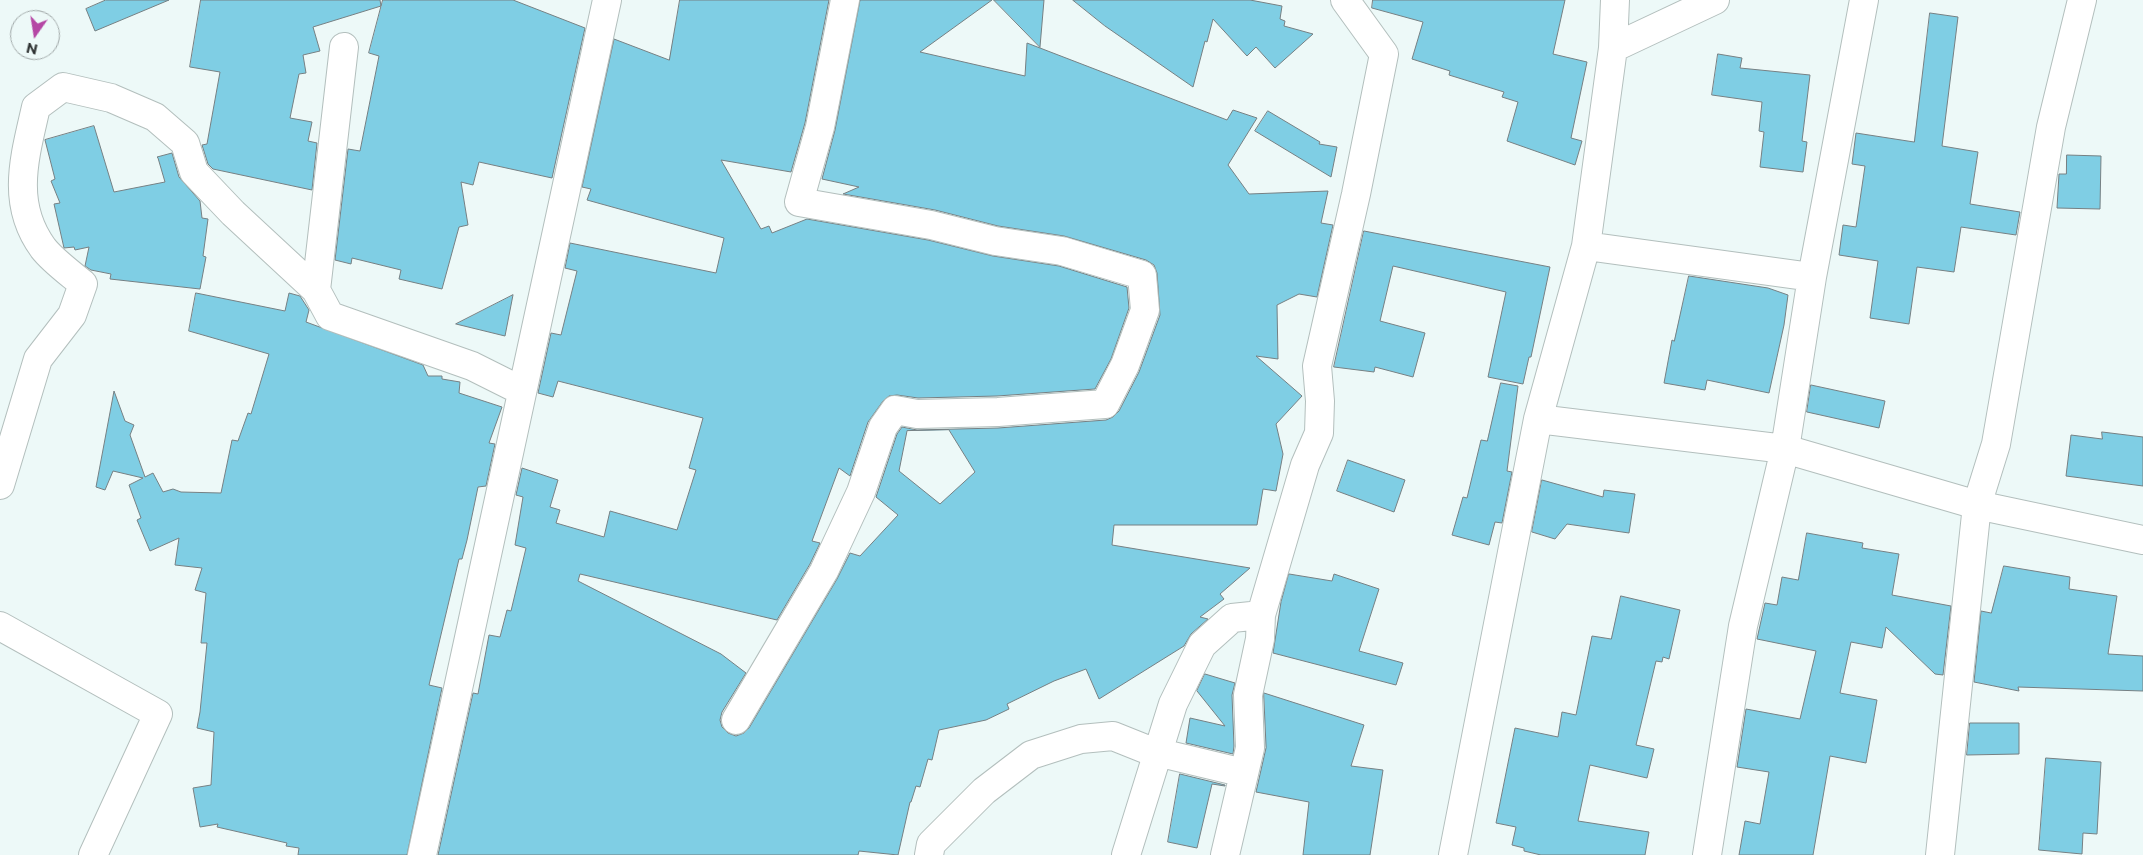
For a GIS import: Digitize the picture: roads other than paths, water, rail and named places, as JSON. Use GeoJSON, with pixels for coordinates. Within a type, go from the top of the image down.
{"type":"FeatureCollection","features":[{"type":"Feature","properties":{"kind":"street"},"geometry":{"type":"LineString","coordinates":[[422,855],[608,0]]}},
{"type":"Feature","properties":{"kind":"street"},"geometry":{"type":"LineString","coordinates":[[736,720],[824,571],[862,492],[883,427],[895,410],[917,414],[998,412],[1105,404],[1125,365],[1145,310],[1142,275],[1062,251],[994,242],[931,225],[799,202],[820,127],[845,0]]}},
{"type":"Feature","properties":{"kind":"street"},"geometry":{"type":"LineString","coordinates":[[1225,855],[1250,748],[1248,695],[1260,639],[1261,614],[1305,465],[1319,433],[1318,366],[1358,185],[1384,54],[1345,0]]}},
{"type":"Feature","properties":{"kind":"street"},"geometry":{"type":"LineString","coordinates":[[1453,855],[1538,419],[1586,246],[1613,48],[1615,0]]}},
{"type":"Feature","properties":{"kind":"street"},"geometry":{"type":"LineString","coordinates":[[1613,48],[1715,0]]}},
{"type":"Feature","properties":{"kind":"street"},"geometry":{"type":"LineString","coordinates":[[1707,855],[1743,626],[1785,449],[1812,277],[1864,0]]}},
{"type":"Feature","properties":{"kind":"street"},"geometry":{"type":"LineString","coordinates":[[1940,855],[1977,505],[1996,444],[2051,127],[2082,0]]}},
{"type":"Feature","properties":{"kind":"street"},"geometry":{"type":"LineString","coordinates":[[316,290],[344,47]]}},
{"type":"Feature","properties":{"kind":"street"},"geometry":{"type":"LineString","coordinates":[[0,485],[38,359],[72,315],[83,284],[44,250],[28,225],[22,197],[26,154],[36,107],[63,87],[111,98],[155,117],[185,143],[194,172],[233,213],[316,290],[330,316],[472,366],[522,392]]}},
{"type":"Feature","properties":{"kind":"street"},"geometry":{"type":"LineString","coordinates":[[1586,246],[1812,277]]}},
{"type":"Feature","properties":{"kind":"street"},"geometry":{"type":"LineString","coordinates":[[1538,419],[1785,449],[1977,505],[2143,540]]}},
{"type":"Feature","properties":{"kind":"street"},"geometry":{"type":"LineString","coordinates":[[1126,855],[1173,704],[1202,645],[1232,618],[1261,614]]}},
{"type":"Feature","properties":{"kind":"street"},"geometry":{"type":"LineString","coordinates":[[0,626],[158,714],[93,855]]}},
{"type":"Feature","properties":{"kind":"street"},"geometry":{"type":"LineString","coordinates":[[929,855],[931,844],[977,798],[1031,755],[1081,739],[1113,736],[1158,752],[1244,773]]}}]}
